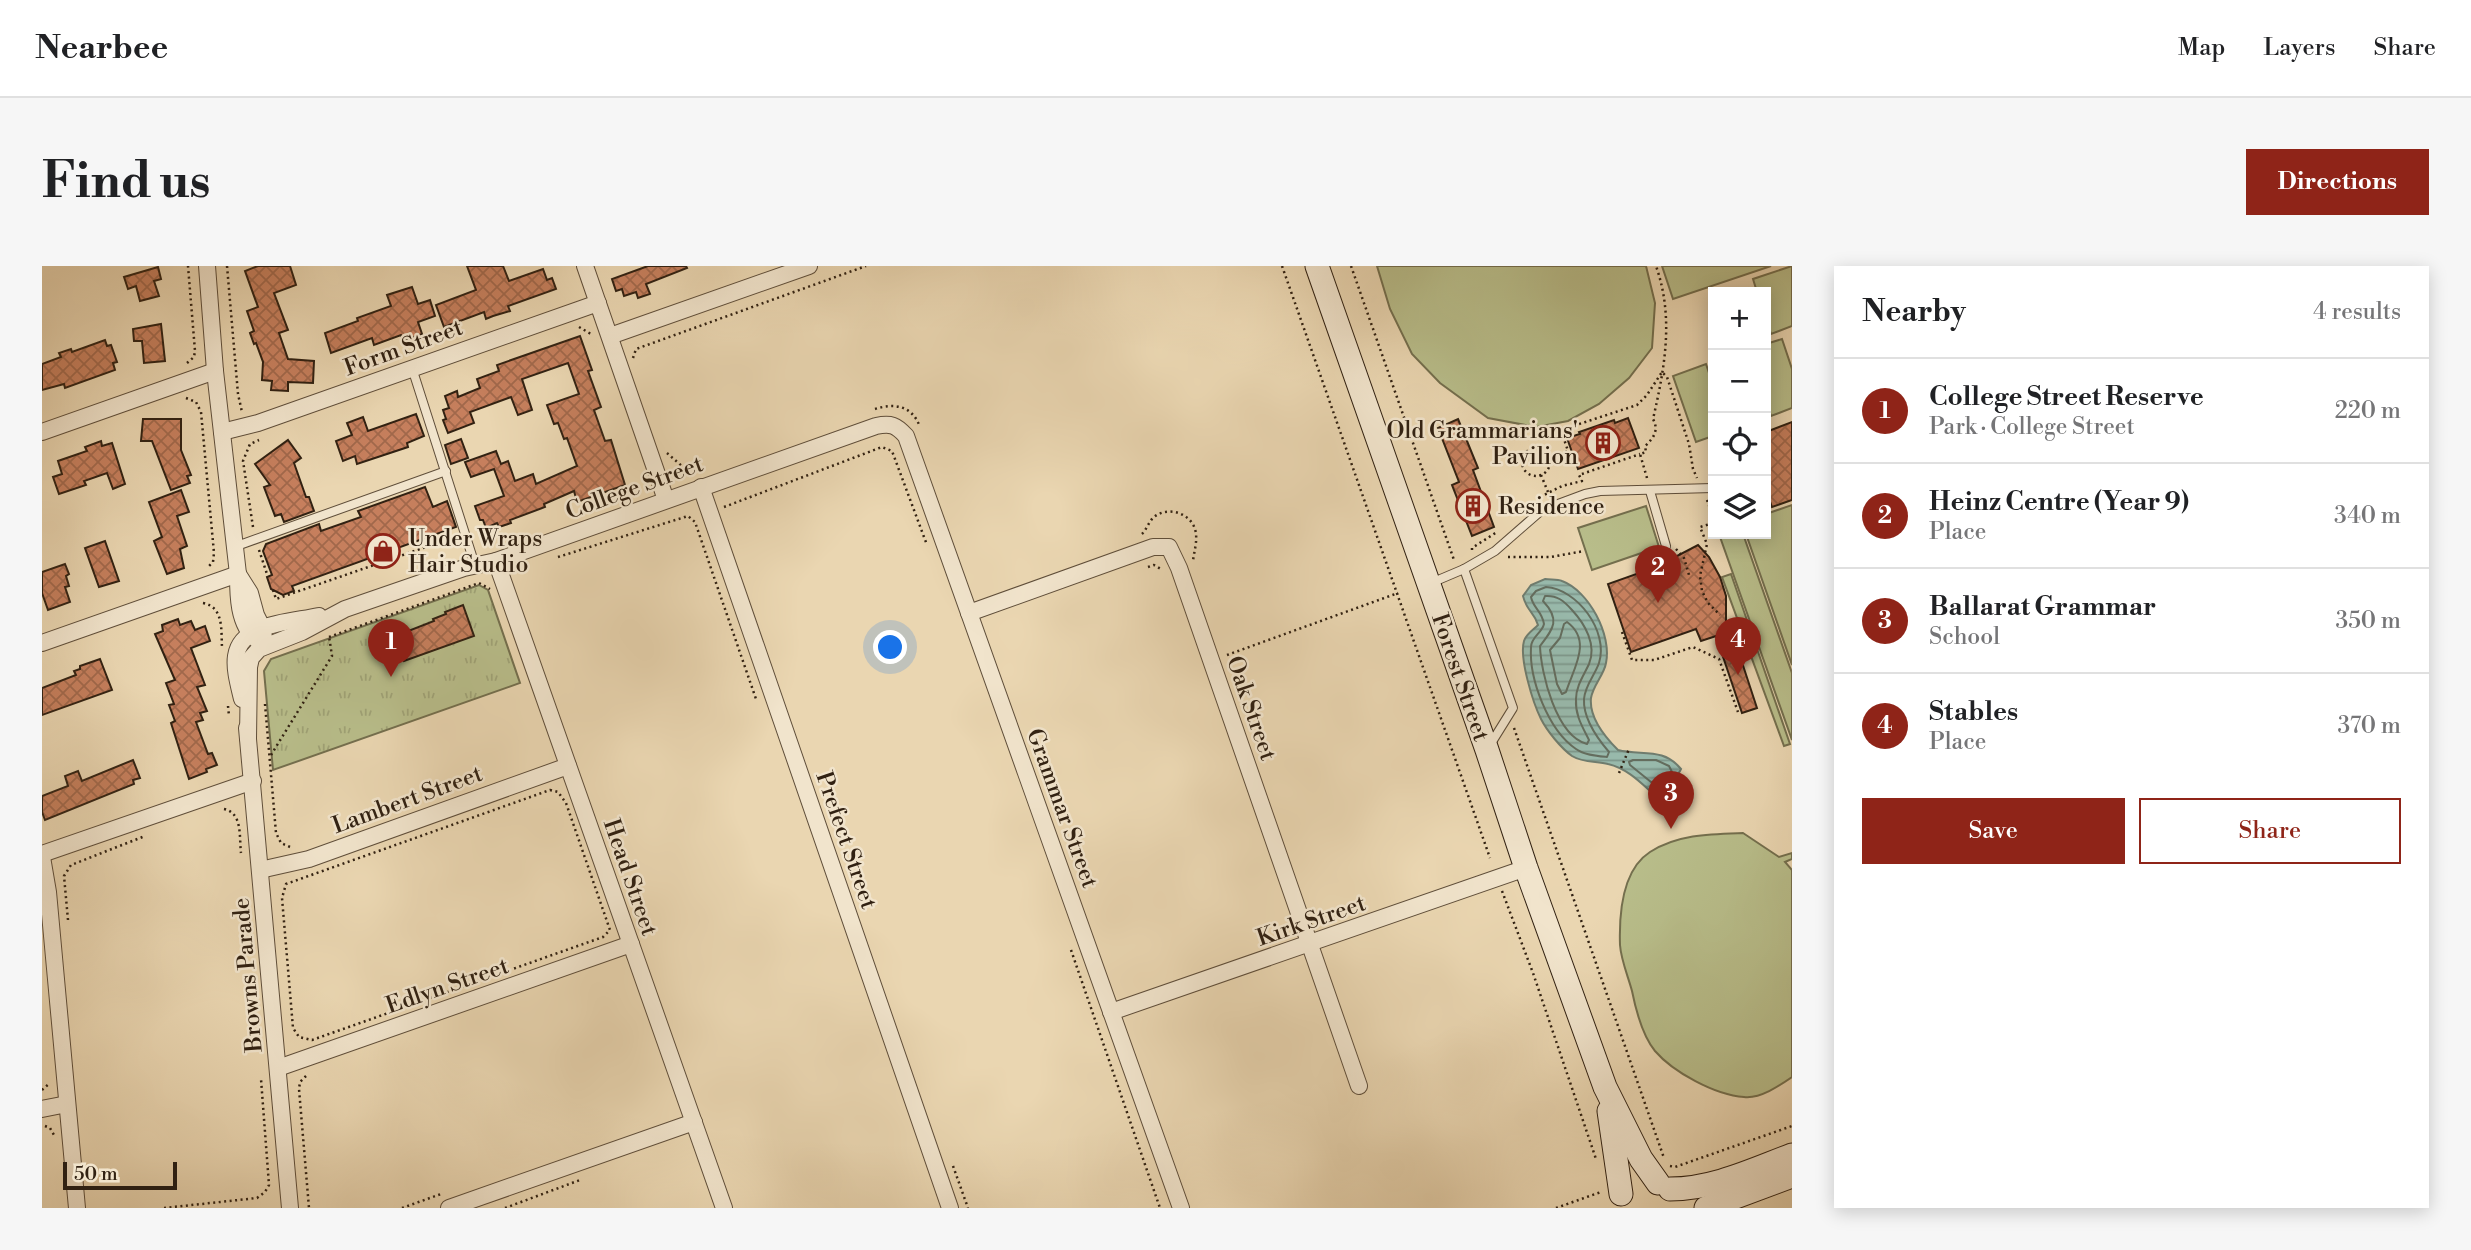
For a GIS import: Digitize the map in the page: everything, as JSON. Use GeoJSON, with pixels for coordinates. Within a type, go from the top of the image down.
{"type":"FeatureCollection","features":[{"type":"Feature","properties":{"kind":"street"},"geometry":{"type":"LineString","coordinates":[[207,266],[215,371],[238,574],[250,593],[256,615],[256,631],[264,645]]}},
{"type":"Feature","properties":{"kind":"street"},"geometry":{"type":"LineString","coordinates":[[584,266],[666,500]]}},
{"type":"Feature","properties":{"kind":"street"},"geometry":{"type":"LineString","coordinates":[[610,336],[809,266]]}},
{"type":"Feature","properties":{"kind":"street","name":"Forest Street"},"geometry":{"type":"LineString","coordinates":[[1317,266],[1605,1087],[1641,1159],[1669,1193]]}},
{"type":"Feature","properties":{"kind":"street","name":"Form Street"},"geometry":{"type":"LineString","coordinates":[[222,432],[245,427],[598,303]]}},
{"type":"Feature","properties":{"kind":"street"},"geometry":{"type":"LineString","coordinates":[[42,432],[215,371]]}},
{"type":"Feature","properties":{"kind":"street","name":"College Street"},"geometry":{"type":"LineString","coordinates":[[256,631],[345,609],[461,568],[496,561],[666,500],[696,481],[876,426],[889,424],[898,427]]}},
{"type":"Feature","properties":{"kind":"street","name":"Grammar Street"},"geometry":{"type":"LineString","coordinates":[[898,427],[906,436],[1181,1208]]}},
{"type":"Feature","properties":{"kind":"street","name":"Prefect Street"},"geometry":{"type":"LineString","coordinates":[[696,481],[950,1208]]}},
{"type":"Feature","properties":{"kind":"street","name":"Oak Street"},"geometry":{"type":"LineString","coordinates":[[969,613],[1171,542],[1359,1086]]}},
{"type":"Feature","properties":{"kind":"street","name":"Head Street"},"geometry":{"type":"LineString","coordinates":[[496,561],[724,1208]]}},
{"type":"Feature","properties":{"kind":"street"},"geometry":{"type":"LineString","coordinates":[[42,643],[238,574]]}},
{"type":"Feature","properties":{"kind":"street","name":"College Street"},"geometry":{"type":"LineString","coordinates":[[264,645],[302,632],[345,609]]}},
{"type":"Feature","properties":{"kind":"street","name":"Browns Parade"},"geometry":{"type":"LineString","coordinates":[[256,631],[239,646],[236,662],[253,781],[289,1208]]}},
{"type":"Feature","properties":{"kind":"street","name":"Browns Parade"},"geometry":{"type":"LineString","coordinates":[[248,738],[249,667],[253,655],[264,645]]}},
{"type":"Feature","properties":{"kind":"street","name":"Lambert Street"},"geometry":{"type":"LineString","coordinates":[[260,870],[309,859],[568,765]]}},
{"type":"Feature","properties":{"kind":"street"},"geometry":{"type":"LineString","coordinates":[[77,1208],[48,892],[42,856],[253,781]]}},
{"type":"Feature","properties":{"kind":"street","name":"Kirk Street"},"geometry":{"type":"LineString","coordinates":[[1111,1012],[1526,868]]}},
{"type":"Feature","properties":{"kind":"street","name":"Edlyn Street"},"geometry":{"type":"LineString","coordinates":[[278,1068],[631,944]]}},
{"type":"Feature","properties":{"kind":"street","name":"Forest Street"},"geometry":{"type":"LineString","coordinates":[[1605,1087],[1614,1200]]}},
{"type":"Feature","properties":{"kind":"street"},"geometry":{"type":"LineString","coordinates":[[42,1109],[67,1104]]}},
{"type":"Feature","properties":{"kind":"street"},"geometry":{"type":"LineString","coordinates":[[449,1208],[694,1122]]}},
{"type":"Feature","properties":{"kind":"street"},"geometry":{"type":"LineString","coordinates":[[1614,1200],[1641,1180],[1669,1193],[1711,1184],[1792,1155]]}},
{"type":"Feature","properties":{"kind":"street"},"geometry":{"type":"LineString","coordinates":[[1706,1208],[1792,1176]]}},
{"type":"Feature","properties":{"kind":"lane"},"geometry":{"type":"LineString","coordinates":[[412,368],[476,566]]}},
{"type":"Feature","properties":{"kind":"lane"},"geometry":{"type":"LineString","coordinates":[[234,547],[446,471]]}},
{"type":"Feature","properties":{"kind":"lane"},"geometry":{"type":"LineString","coordinates":[[1428,584],[1477,562],[1503,545],[1536,514],[1548,507],[1595,492],[1708,488]]}},
{"type":"Feature","properties":{"kind":"lane"},"geometry":{"type":"LineString","coordinates":[[1650,491],[1666,546]]}},
{"type":"Feature","properties":{"kind":"lane"},"geometry":{"type":"LineString","coordinates":[[1461,570],[1513,708],[1487,750]]}},
{"type":"Feature","properties":{"kind":"path"},"geometry":{"type":"LineString","coordinates":[[183,365],[195,354],[188,266]]}},
{"type":"Feature","properties":{"kind":"path"},"geometry":{"type":"LineString","coordinates":[[227,266],[238,396],[248,447]]}},
{"type":"Feature","properties":{"kind":"path"},"geometry":{"type":"LineString","coordinates":[[633,358],[636,349],[866,266]]}},
{"type":"Feature","properties":{"kind":"path"},"geometry":{"type":"LineString","coordinates":[[1282,266],[1490,858]]}},
{"type":"Feature","properties":{"kind":"path"},"geometry":{"type":"LineString","coordinates":[[1351,266],[1461,570]]}},
{"type":"Feature","properties":{"kind":"path"},"geometry":{"type":"LineString","coordinates":[[1650,491],[1640,454],[1646,452],[1645,446],[1656,431],[1653,419],[1668,329],[1663,290],[1656,266]]}},
{"type":"Feature","properties":{"kind":"path"},"geometry":{"type":"LineString","coordinates":[[590,332],[594,344]]}},
{"type":"Feature","properties":{"kind":"path"},"geometry":{"type":"LineString","coordinates":[[1550,458],[1568,451],[1561,430],[1637,405],[1647,396],[1662,372]]}},
{"type":"Feature","properties":{"kind":"path"},"geometry":{"type":"LineString","coordinates":[[1662,372],[1667,377],[1689,444],[1693,469],[1708,504]]}},
{"type":"Feature","properties":{"kind":"path"},"geometry":{"type":"LineString","coordinates":[[180,399],[194,400],[201,412],[214,557]]}},
{"type":"Feature","properties":{"kind":"path"},"geometry":{"type":"LineString","coordinates":[[265,438],[248,447],[243,461],[256,541],[268,577]]}},
{"type":"Feature","properties":{"kind":"path"},"geometry":{"type":"LineString","coordinates":[[726,504],[882,447],[892,451],[929,552]]}},
{"type":"Feature","properties":{"kind":"path"},"geometry":{"type":"LineString","coordinates":[[1530,449],[1546,451],[1550,458],[1548,470],[1541,475],[1526,471],[1522,463],[1524,455],[1530,449]]}},
{"type":"Feature","properties":{"kind":"path"},"geometry":{"type":"LineString","coordinates":[[666,451],[696,481]]}},
{"type":"Feature","properties":{"kind":"path"},"geometry":{"type":"LineString","coordinates":[[1541,475],[1548,492]]}},
{"type":"Feature","properties":{"kind":"path"},"geometry":{"type":"LineString","coordinates":[[555,558],[688,516]]}},
{"type":"Feature","properties":{"kind":"path"},"geometry":{"type":"LineString","coordinates":[[1708,525],[1700,527],[1707,544],[1700,576],[1702,591],[1708,603],[1720,615]]}},
{"type":"Feature","properties":{"kind":"path"},"geometry":{"type":"LineString","coordinates":[[273,590],[276,599],[449,539]]}},
{"type":"Feature","properties":{"kind":"path"},"geometry":{"type":"LineString","coordinates":[[1666,546],[1676,549],[1684,558],[1689,575]]}},
{"type":"Feature","properties":{"kind":"path"},"geometry":{"type":"LineString","coordinates":[[1472,548],[1477,562]]}},
{"type":"Feature","properties":{"kind":"path"},"geometry":{"type":"LineString","coordinates":[[1504,557],[1551,557],[1584,551]]}},
{"type":"Feature","properties":{"kind":"path"},"geometry":{"type":"LineString","coordinates":[[1148,566],[1159,567],[1163,572]]}},
{"type":"Feature","properties":{"kind":"path"},"geometry":{"type":"LineString","coordinates":[[270,756],[332,656],[329,636],[479,583]]}},
{"type":"Feature","properties":{"kind":"path"},"geometry":{"type":"LineString","coordinates":[[1211,661],[1398,593]]}},
{"type":"Feature","properties":{"kind":"path"},"geometry":{"type":"LineString","coordinates":[[198,604],[206,604],[215,609],[219,617],[222,640]]}},
{"type":"Feature","properties":{"kind":"path"},"geometry":{"type":"LineString","coordinates":[[215,609],[222,604]]}},
{"type":"Feature","properties":{"kind":"path"},"geometry":{"type":"LineString","coordinates":[[1622,632],[1632,660],[1654,660],[1693,647],[1719,659],[1738,712]]}},
{"type":"Feature","properties":{"kind":"path"},"geometry":{"type":"LineString","coordinates":[[264,695],[276,833],[281,843],[296,847]]}},
{"type":"Feature","properties":{"kind":"path"},"geometry":{"type":"LineString","coordinates":[[1509,714],[1667,1164],[1675,1167],[1792,1126]]}},
{"type":"Feature","properties":{"kind":"path"},"geometry":{"type":"LineString","coordinates":[[1619,773],[1629,749]]}},
{"type":"Feature","properties":{"kind":"path"},"geometry":{"type":"LineString","coordinates":[[218,809],[231,810],[236,816],[242,862]]}},
{"type":"Feature","properties":{"kind":"path"},"geometry":{"type":"LineString","coordinates":[[71,865],[155,832]]}},
{"type":"Feature","properties":{"kind":"path"},"geometry":{"type":"LineString","coordinates":[[285,886],[282,898],[293,1028],[299,1037],[312,1040]]}},
{"type":"Feature","properties":{"kind":"path"},"geometry":{"type":"LineString","coordinates":[[1501,888],[1533,973],[1597,1165]]}},
{"type":"Feature","properties":{"kind":"path"},"geometry":{"type":"LineString","coordinates":[[1093,1013],[1160,1208]]}},
{"type":"Feature","properties":{"kind":"path"},"geometry":{"type":"LineString","coordinates":[[164,1208],[257,1198],[265,1192],[269,1185],[261,1079]]}},
{"type":"Feature","properties":{"kind":"path"},"geometry":{"type":"LineString","coordinates":[[42,1090],[51,1080]]}},
{"type":"Feature","properties":{"kind":"path"},"geometry":{"type":"LineString","coordinates":[[300,1084],[309,1208]]}},
{"type":"Feature","properties":{"kind":"path"},"geometry":{"type":"LineString","coordinates":[[42,1126],[47,1126],[52,1131],[55,1143]]}},
{"type":"Feature","properties":{"kind":"path"},"geometry":{"type":"LineString","coordinates":[[1556,1208],[1614,1200]]}},
{"type":"Feature","properties":{"kind":"green space"},"geometry":{"type":"Polygon","coordinates":[[[1377,266],[1646,266],[1655,303],[1652,348],[1629,378],[1599,404],[1568,421],[1536,427],[1488,418],[1440,383],[1412,354],[1390,309],[1377,266]]]}},
{"type":"Feature","properties":{"kind":"green space"},"geometry":{"type":"Polygon","coordinates":[[[1662,266],[1771,266],[1708,287],[1673,299],[1662,266]]]}},
{"type":"Feature","properties":{"kind":"green space"},"geometry":{"type":"Polygon","coordinates":[[[1792,266],[1792,326],[1771,334],[1771,287],[1755,287],[1753,279],[1792,266]]]}},
{"type":"Feature","properties":{"kind":"green space"},"geometry":{"type":"Polygon","coordinates":[[[1782,339],[1792,369],[1792,408],[1771,416],[1771,350],[1771,342],[1782,339]]]}},
{"type":"Feature","properties":{"kind":"green space"},"geometry":{"type":"Polygon","coordinates":[[[1706,364],[1708,438],[1696,442],[1673,376],[1706,364]]]}},
{"type":"Feature","properties":{"kind":"green space"},"geometry":{"type":"Polygon","coordinates":[[[1792,505],[1792,665],[1748,539],[1771,539],[1771,512],[1792,505]]]}},
{"type":"Feature","properties":{"kind":"green space"},"geometry":{"type":"Polygon","coordinates":[[[1646,506],[1659,547],[1592,570],[1578,528],[1646,506]]]}},
{"type":"Feature","properties":{"kind":"green space"},"geometry":{"type":"Polygon","coordinates":[[[1721,539],[1745,539],[1792,673],[1792,740],[1721,539]]]}},
{"type":"Feature","properties":{"kind":"green space"},"geometry":{"type":"Polygon","coordinates":[[[1731,574],[1790,744],[1784,746],[1722,577],[1731,574]]]}},
{"type":"Feature","properties":{"kind":"green space"},"geometry":{"type":"Polygon","coordinates":[[[479,585],[488,590],[520,683],[273,770],[264,671],[271,659],[479,585]]]}},
{"type":"Feature","properties":{"kind":"green space"},"geometry":{"type":"Polygon","coordinates":[[[1743,833],[1779,857],[1792,853],[1792,859],[1785,862],[1792,870],[1792,1077],[1769,1091],[1750,1097],[1720,1092],[1695,1081],[1672,1067],[1655,1051],[1646,1038],[1635,1007],[1620,945],[1624,894],[1633,870],[1641,860],[1661,846],[1684,838],[1743,833]]]}},
{"type":"Feature","properties":{"kind":"water"},"geometry":{"type":"Polygon","coordinates":[[[1545,579],[1562,581],[1572,586],[1589,604],[1602,627],[1607,652],[1606,663],[1591,698],[1599,726],[1618,750],[1659,755],[1674,762],[1681,769],[1668,784],[1649,790],[1620,768],[1576,758],[1559,744],[1544,724],[1531,692],[1523,658],[1525,639],[1538,625],[1523,596],[1531,585],[1545,579]]]}},
{"type":"Feature","properties":{"kind":"building"},"geometry":{"type":"Polygon","coordinates":[[[258,266],[290,266],[296,285],[274,293],[288,330],[279,333],[288,359],[314,361],[313,383],[288,382],[288,391],[271,390],[272,381],[262,380],[263,362],[250,333],[254,331],[247,311],[258,307],[245,271],[258,266]]]}},
{"type":"Feature","properties":{"kind":"building"},"geometry":{"type":"Polygon","coordinates":[[[467,266],[503,266],[509,281],[543,269],[547,280],[552,278],[556,289],[508,306],[510,311],[486,319],[484,312],[444,327],[436,305],[476,290],[467,266]]]}},
{"type":"Feature","properties":{"kind":"building"},"geometry":{"type":"Polygon","coordinates":[[[648,266],[687,268],[646,284],[650,294],[638,298],[636,292],[624,296],[622,289],[616,291],[612,279],[648,266]]]}},
{"type":"Feature","properties":{"kind":"building"},"geometry":{"type":"Polygon","coordinates":[[[158,267],[161,279],[154,281],[159,296],[140,301],[136,286],[128,289],[124,277],[158,267]]]}},
{"type":"Feature","properties":{"kind":"building"},"geometry":{"type":"Polygon","coordinates":[[[412,287],[418,304],[430,300],[435,316],[418,322],[422,334],[403,341],[401,335],[374,345],[372,338],[331,353],[325,333],[391,306],[387,295],[412,287]]]}},
{"type":"Feature","properties":{"kind":"building"},"geometry":{"type":"Polygon","coordinates":[[[161,324],[165,361],[144,363],[142,341],[134,341],[133,329],[161,324]]]}},
{"type":"Feature","properties":{"kind":"building"},"geometry":{"type":"Polygon","coordinates":[[[580,336],[592,370],[588,371],[601,407],[594,410],[605,441],[611,440],[625,485],[577,502],[574,491],[544,504],[545,507],[510,520],[511,523],[499,527],[497,523],[486,528],[475,506],[504,496],[494,469],[471,477],[465,462],[496,451],[501,464],[508,461],[515,481],[533,474],[536,484],[577,466],[567,438],[564,439],[558,423],[554,424],[547,405],[579,394],[568,363],[522,379],[532,410],[518,415],[511,397],[470,412],[474,423],[448,433],[443,420],[446,419],[443,410],[449,408],[445,396],[457,391],[458,397],[480,388],[477,379],[499,371],[497,365],[580,336]]]}},
{"type":"Feature","properties":{"kind":"building"},"geometry":{"type":"Polygon","coordinates":[[[105,340],[107,346],[111,345],[117,362],[113,363],[115,370],[65,388],[64,384],[42,390],[42,364],[61,357],[59,353],[71,349],[72,352],[105,340]]]}},
{"type":"Feature","properties":{"kind":"building"},"geometry":{"type":"Polygon","coordinates":[[[416,414],[424,436],[407,443],[408,447],[357,464],[355,456],[343,461],[336,441],[352,435],[347,423],[363,417],[368,431],[416,414]]]}},
{"type":"Feature","properties":{"kind":"building","name":"Old Grammarians' Pavilion"},"geometry":{"type":"Polygon","coordinates":[[[1628,418],[1639,448],[1578,469],[1567,438],[1614,420],[1615,423],[1628,418]]]}},
{"type":"Feature","properties":{"kind":"building"},"geometry":{"type":"Polygon","coordinates":[[[143,419],[181,419],[181,450],[191,475],[187,476],[190,483],[171,490],[152,441],[141,441],[143,419]]]}},
{"type":"Feature","properties":{"kind":"building"},"geometry":{"type":"Polygon","coordinates":[[[1458,419],[1478,468],[1473,470],[1494,527],[1472,536],[1452,485],[1459,482],[1438,428],[1458,419]]]}},
{"type":"Feature","properties":{"kind":"building"},"geometry":{"type":"Polygon","coordinates":[[[1792,422],[1792,500],[1772,507],[1771,504],[1771,430],[1792,422]]]}},
{"type":"Feature","properties":{"kind":"building"},"geometry":{"type":"Polygon","coordinates":[[[461,439],[468,458],[451,464],[445,445],[461,439]]]}},
{"type":"Feature","properties":{"kind":"building"},"geometry":{"type":"Polygon","coordinates":[[[288,440],[301,458],[294,463],[314,511],[284,522],[281,514],[275,516],[264,487],[270,485],[255,464],[288,440]]]}},
{"type":"Feature","properties":{"kind":"building"},"geometry":{"type":"Polygon","coordinates":[[[101,441],[102,446],[112,443],[125,484],[113,489],[107,473],[84,481],[86,485],[59,494],[53,477],[62,474],[58,461],[87,451],[85,447],[101,441]]]}},
{"type":"Feature","properties":{"kind":"building"},"geometry":{"type":"Polygon","coordinates":[[[425,487],[433,507],[447,501],[456,527],[292,586],[294,591],[283,595],[271,589],[267,577],[272,575],[263,551],[266,544],[319,524],[321,531],[361,517],[358,511],[425,487]]]}},
{"type":"Feature","properties":{"kind":"building"},"geometry":{"type":"Polygon","coordinates":[[[181,490],[189,512],[177,516],[187,546],[180,549],[184,568],[167,574],[154,541],[162,537],[149,502],[181,490]]]}},
{"type":"Feature","properties":{"kind":"building"},"geometry":{"type":"Polygon","coordinates":[[[105,541],[119,581],[99,587],[85,548],[105,541]]]}},
{"type":"Feature","properties":{"kind":"building"},"geometry":{"type":"Polygon","coordinates":[[[1698,545],[1709,557],[1720,577],[1726,596],[1726,623],[1733,621],[1738,637],[1734,638],[1757,708],[1742,713],[1716,636],[1701,641],[1696,629],[1631,652],[1608,584],[1676,560],[1675,557],[1698,545]]]}},
{"type":"Feature","properties":{"kind":"building"},"geometry":{"type":"Polygon","coordinates":[[[65,564],[69,574],[66,576],[69,586],[65,587],[70,602],[48,610],[42,593],[42,572],[65,564]]]}},
{"type":"Feature","properties":{"kind":"building"},"geometry":{"type":"Polygon","coordinates":[[[463,605],[474,636],[404,661],[399,649],[408,646],[403,633],[434,621],[433,619],[446,614],[445,612],[463,605]]]}},
{"type":"Feature","properties":{"kind":"building"},"geometry":{"type":"Polygon","coordinates":[[[178,619],[180,625],[191,621],[195,630],[205,626],[210,641],[191,648],[205,685],[197,687],[207,711],[200,713],[203,720],[196,722],[208,754],[212,753],[217,765],[189,779],[171,723],[175,721],[169,705],[174,704],[166,683],[175,680],[155,634],[163,631],[162,625],[178,619]]]}},
{"type":"Feature","properties":{"kind":"building"},"geometry":{"type":"Polygon","coordinates":[[[100,659],[112,690],[42,715],[42,688],[76,675],[74,671],[80,669],[80,666],[100,659]]]}},
{"type":"Feature","properties":{"kind":"building"},"geometry":{"type":"Polygon","coordinates":[[[133,760],[140,778],[133,780],[134,784],[45,820],[42,796],[68,786],[65,776],[78,771],[82,781],[133,760]]]}},
{"type":"Feature","properties":{"kind":"place","name":"Old Grammarians' Pavilion"},"geometry":{"type":"Point","coordinates":[1603,443]}},
{"type":"Feature","properties":{"kind":"place","name":"Residence"},"geometry":{"type":"Point","coordinates":[1473,506]}},
{"type":"Feature","properties":{"kind":"place","name":"Under Wraps Hair Studio"},"geometry":{"type":"Point","coordinates":[383,551]}},
{"type":"Feature","properties":{"kind":"place","name":"Heinz Centre (Year 9)"},"geometry":{"type":"Point","coordinates":[1658,603]}},
{"type":"Feature","properties":{"kind":"place","name":"Stables"},"geometry":{"type":"Point","coordinates":[1738,675]}},
{"type":"Feature","properties":{"kind":"place","name":"College Street Reserve"},"geometry":{"type":"Point","coordinates":[391,677]}},
{"type":"Feature","properties":{"kind":"place","name":"Ballarat Grammar"},"geometry":{"type":"Point","coordinates":[1671,829]}}]}
